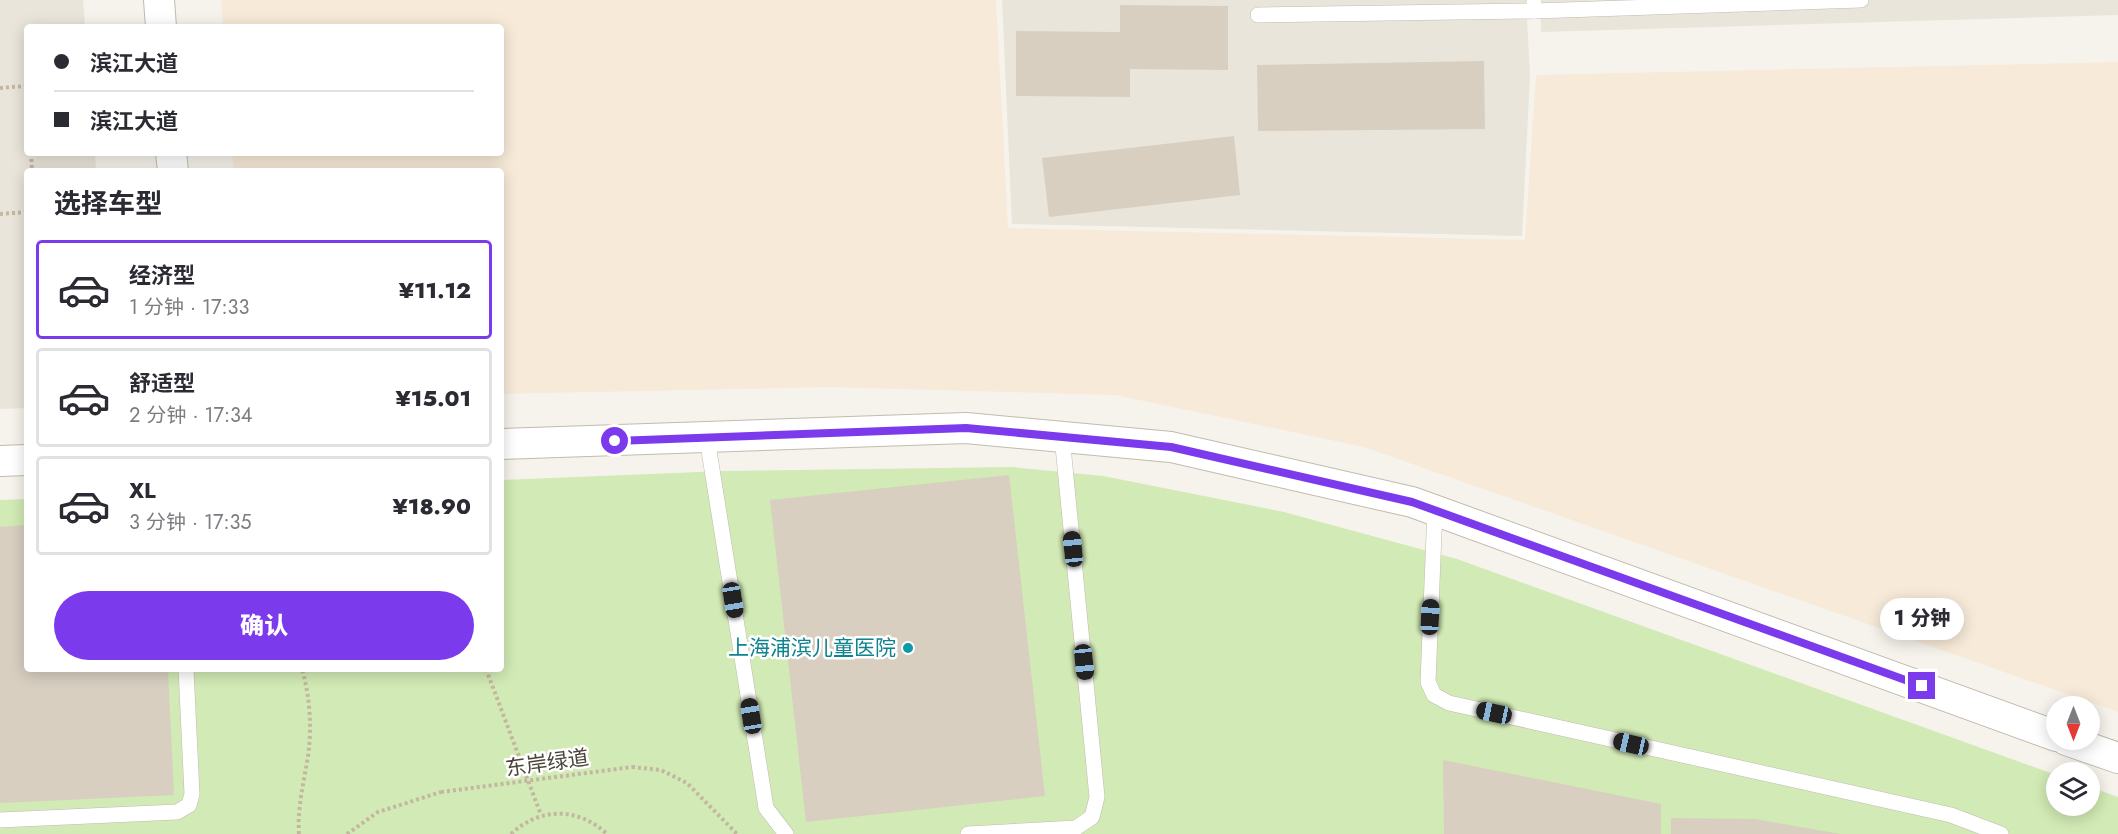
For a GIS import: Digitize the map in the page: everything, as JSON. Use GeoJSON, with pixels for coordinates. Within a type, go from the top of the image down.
{"type":"FeatureCollection","features":[{"type":"Feature","properties":{"kind":"street"},"geometry":{"type":"LineString","coordinates":[[159,0],[161,24]]}},
{"type":"Feature","properties":{"kind":"street"},"geometry":{"type":"LineString","coordinates":[[504,444],[966,428],[1171,447],[1435,509],[2046,732]]}},
{"type":"Feature","properties":{"kind":"street"},"geometry":{"type":"LineString","coordinates":[[0,461],[24,460]]}},
{"type":"Feature","properties":{"kind":"street"},"geometry":{"type":"LineString","coordinates":[[2095,750],[2118,758]]}},
{"type":"Feature","properties":{"kind":"lane"},"geometry":{"type":"LineString","coordinates":[[1258,15],[1534,6],[1861,0]]}},
{"type":"Feature","properties":{"kind":"lane"},"geometry":{"type":"LineString","coordinates":[[968,834],[1076,828],[1092,817],[1097,797],[1062,436]]}},
{"type":"Feature","properties":{"kind":"lane"},"geometry":{"type":"LineString","coordinates":[[707,438],[766,808],[786,834]]}},
{"type":"Feature","properties":{"kind":"lane"},"geometry":{"type":"LineString","coordinates":[[1435,509],[1428,682],[1434,695],[1449,703],[1951,815],[2001,834]]}},
{"type":"Feature","properties":{"kind":"lane"},"geometry":{"type":"LineString","coordinates":[[0,820],[177,812],[189,805],[192,794],[186,672]]}},
{"type":"Feature","properties":{"kind":"path"},"geometry":{"type":"LineString","coordinates":[[0,88],[24,86]]}},
{"type":"Feature","properties":{"kind":"path"},"geometry":{"type":"LineString","coordinates":[[0,214],[24,212]]}},
{"type":"Feature","properties":{"kind":"path"},"geometry":{"type":"LineString","coordinates":[[299,834],[298,818],[310,738],[308,695],[303,672]]}},
{"type":"Feature","properties":{"kind":"path"},"geometry":{"type":"LineString","coordinates":[[487,672],[541,815]]}},
{"type":"Feature","properties":{"kind":"path","name":"东岸绿道"},"geometry":{"type":"LineString","coordinates":[[347,834],[378,812],[441,792],[632,767],[661,770],[687,783],[736,834]]}},
{"type":"Feature","properties":{"kind":"path"},"geometry":{"type":"LineString","coordinates":[[511,834],[522,824],[541,815],[564,813],[587,819],[607,834]]}},
{"type":"Feature","properties":{"kind":"shaded area"},"geometry":{"type":"Polygon","coordinates":[[[0,0],[83,0],[85,24],[24,24],[24,156],[95,156],[96,168],[24,168],[24,408],[0,409],[0,0]]]}},
{"type":"Feature","properties":{"kind":"shaded area"},"geometry":{"type":"Polygon","coordinates":[[[221,0],[996,0],[1008,228],[1525,240],[1536,75],[2118,62],[2118,712],[2100,706],[2100,696],[2072,696],[1364,447],[1115,395],[830,387],[504,394],[504,168],[234,168],[232,156],[504,156],[504,24],[223,24],[221,0]]]}},
{"type":"Feature","properties":{"kind":"shaded area"},"geometry":{"type":"Polygon","coordinates":[[[1002,0],[1526,0],[1530,76],[1522,236],[1012,224],[1002,0]]]}},
{"type":"Feature","properties":{"kind":"shaded area"},"geometry":{"type":"Polygon","coordinates":[[[1540,0],[2118,0],[2118,15],[1541,32],[1540,0]]]}},
{"type":"Feature","properties":{"kind":"green space"},"geometry":{"type":"Polygon","coordinates":[[[1012,467],[1103,476],[1284,512],[1457,559],[2046,771],[2046,816],[2100,816],[2100,791],[2118,797],[2118,834],[0,834],[0,500],[24,499],[24,672],[504,672],[504,480],[724,471],[1012,467]]]}},
{"type":"Feature","properties":{"kind":"building"},"geometry":{"type":"Polygon","coordinates":[[[1120,5],[1228,6],[1228,70],[1130,69],[1130,97],[1016,96],[1016,31],[1120,32],[1120,5]]]}},
{"type":"Feature","properties":{"kind":"building"},"geometry":{"type":"Polygon","coordinates":[[[1484,61],[1485,129],[1258,131],[1257,65],[1484,61]]]}},
{"type":"Feature","properties":{"kind":"building"},"geometry":{"type":"Polygon","coordinates":[[[1234,136],[1240,195],[1049,217],[1042,158],[1234,136]]]}},
{"type":"Feature","properties":{"kind":"building","name":"上海浦滨儿童医院"},"geometry":{"type":"Polygon","coordinates":[[[1009,475],[1045,796],[806,822],[770,500],[1009,475]]]}},
{"type":"Feature","properties":{"kind":"building"},"geometry":{"type":"Polygon","coordinates":[[[24,525],[24,672],[168,672],[174,795],[0,803],[0,527],[24,525]]]}},
{"type":"Feature","properties":{"kind":"building"},"geometry":{"type":"Polygon","coordinates":[[[1443,760],[1661,804],[1661,834],[1444,834],[1443,760]]]}},
{"type":"Feature","properties":{"kind":"building"},"geometry":{"type":"Polygon","coordinates":[[[1671,818],[1755,819],[1840,834],[1671,834],[1671,818]]]}},
{"type":"Feature","properties":{"kind":"place","name":"上海浦滨儿童医院"},"geometry":{"type":"Point","coordinates":[908,648]}},
{"type":"Feature","properties":{"kind":"route"},"geometry":{"type":"LineString","coordinates":[[615,441],[966,428],[1171,447],[1435,509],[1922,686]]}}]}
